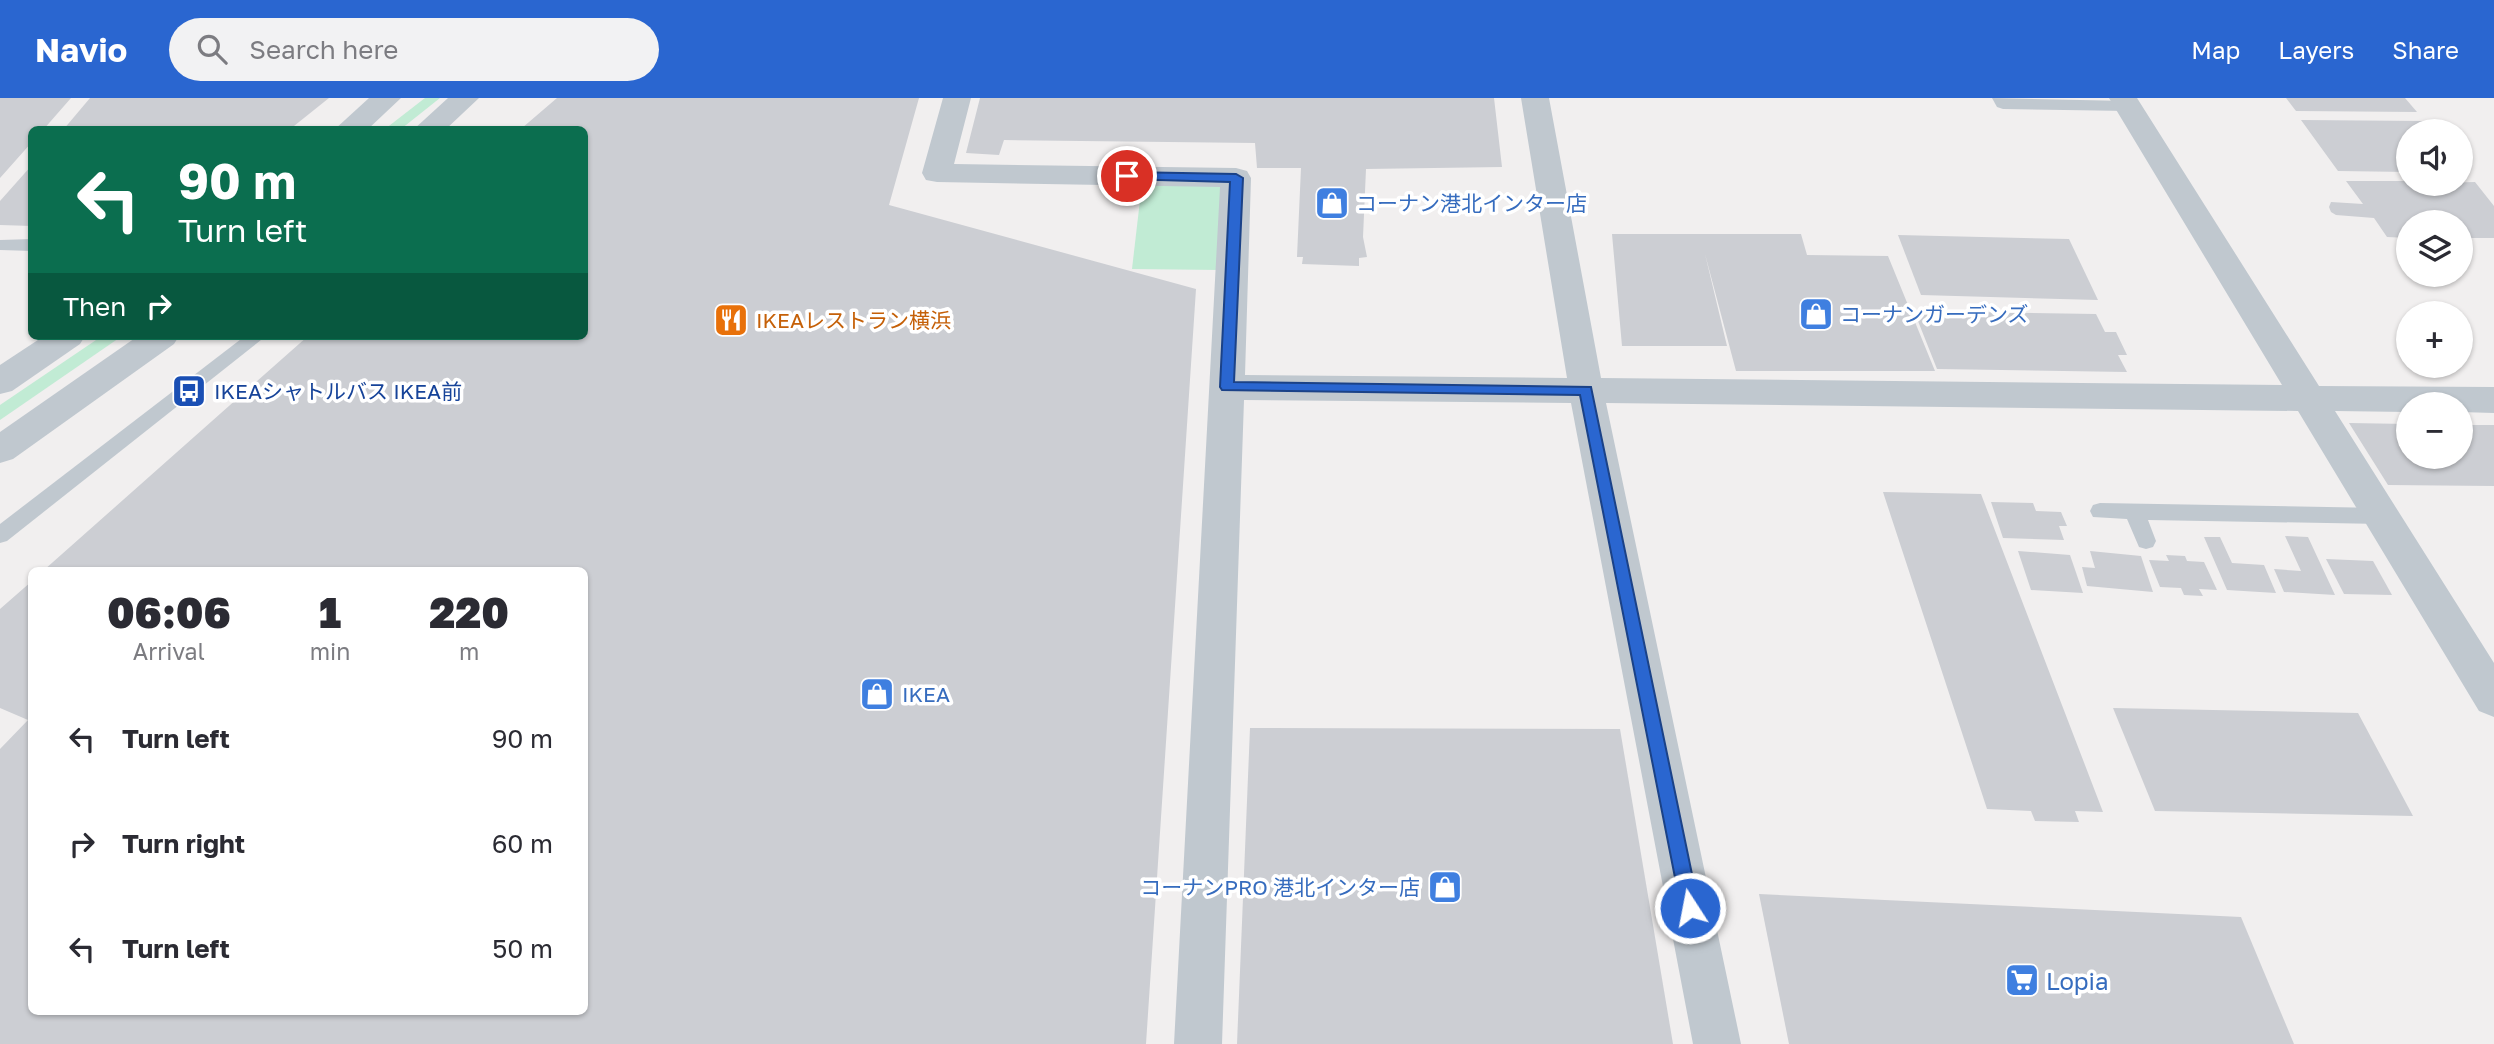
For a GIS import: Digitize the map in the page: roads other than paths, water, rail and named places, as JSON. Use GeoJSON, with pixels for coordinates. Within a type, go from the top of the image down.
{"type":"FeatureCollection","features":[{"type":"Feature","properties":{"kind":"street"},"geometry":{"type":"LineString","coordinates":[[353,126],[387,98]]}},
{"type":"Feature","properties":{"kind":"street"},"geometry":{"type":"LineString","coordinates":[[433,126],[465,98]]}},
{"type":"Feature","properties":{"kind":"street"},"geometry":{"type":"LineString","coordinates":[[957,98],[937,173],[1236,178],[1198,1044]]}},
{"type":"Feature","properties":{"kind":"street"},"geometry":{"type":"LineString","coordinates":[[1535,98],[1586,390],[1717,1044]]}},
{"type":"Feature","properties":{"kind":"street"},"geometry":{"type":"LineString","coordinates":[[2126,102],[2494,699]]}},
{"type":"Feature","properties":{"kind":"street"},"geometry":{"type":"LineString","coordinates":[[0,382],[62,340]]}},
{"type":"Feature","properties":{"kind":"street"},"geometry":{"type":"LineString","coordinates":[[0,450],[156,340]]}},
{"type":"Feature","properties":{"kind":"street"},"geometry":{"type":"LineString","coordinates":[[1227,387],[2494,400]]}},
{"type":"Feature","properties":{"kind":"lane"},"geometry":{"type":"LineString","coordinates":[[2000,98],[2003,104],[2126,102]]}},
{"type":"Feature","properties":{"kind":"lane"},"geometry":{"type":"LineString","coordinates":[[1,245],[28,245]]}},
{"type":"Feature","properties":{"kind":"lane"},"geometry":{"type":"LineString","coordinates":[[0,535],[252,340]]}},
{"type":"Feature","properties":{"kind":"lane"},"geometry":{"type":"LineString","coordinates":[[2100,510],[2382,516]]}},
{"type":"Feature","properties":{"kind":"lane"},"geometry":{"type":"LineString","coordinates":[[2134,511],[2146,541]]}},
{"type":"Feature","properties":{"kind":"place","name":"コーナン港北インター店"},"geometry":{"type":"Point","coordinates":[1332,203]}},
{"type":"Feature","properties":{"kind":"place","name":"コーナンガーデンズ"},"geometry":{"type":"Point","coordinates":[1816,314]}},
{"type":"Feature","properties":{"kind":"place","name":"IKEAレストラン横浜"},"geometry":{"type":"Point","coordinates":[731,320]}},
{"type":"Feature","properties":{"kind":"place","name":"IKEAシャトルバス IKEA前"},"geometry":{"type":"Point","coordinates":[189,391]}},
{"type":"Feature","properties":{"kind":"place","name":"IKEA"},"geometry":{"type":"Point","coordinates":[877,694]}},
{"type":"Feature","properties":{"kind":"place","name":"コーナンPRO 港北インター店"},"geometry":{"type":"Point","coordinates":[1445,887]}},
{"type":"Feature","properties":{"kind":"place","name":"Lopia"},"geometry":{"type":"Point","coordinates":[2022,980]}}]}
